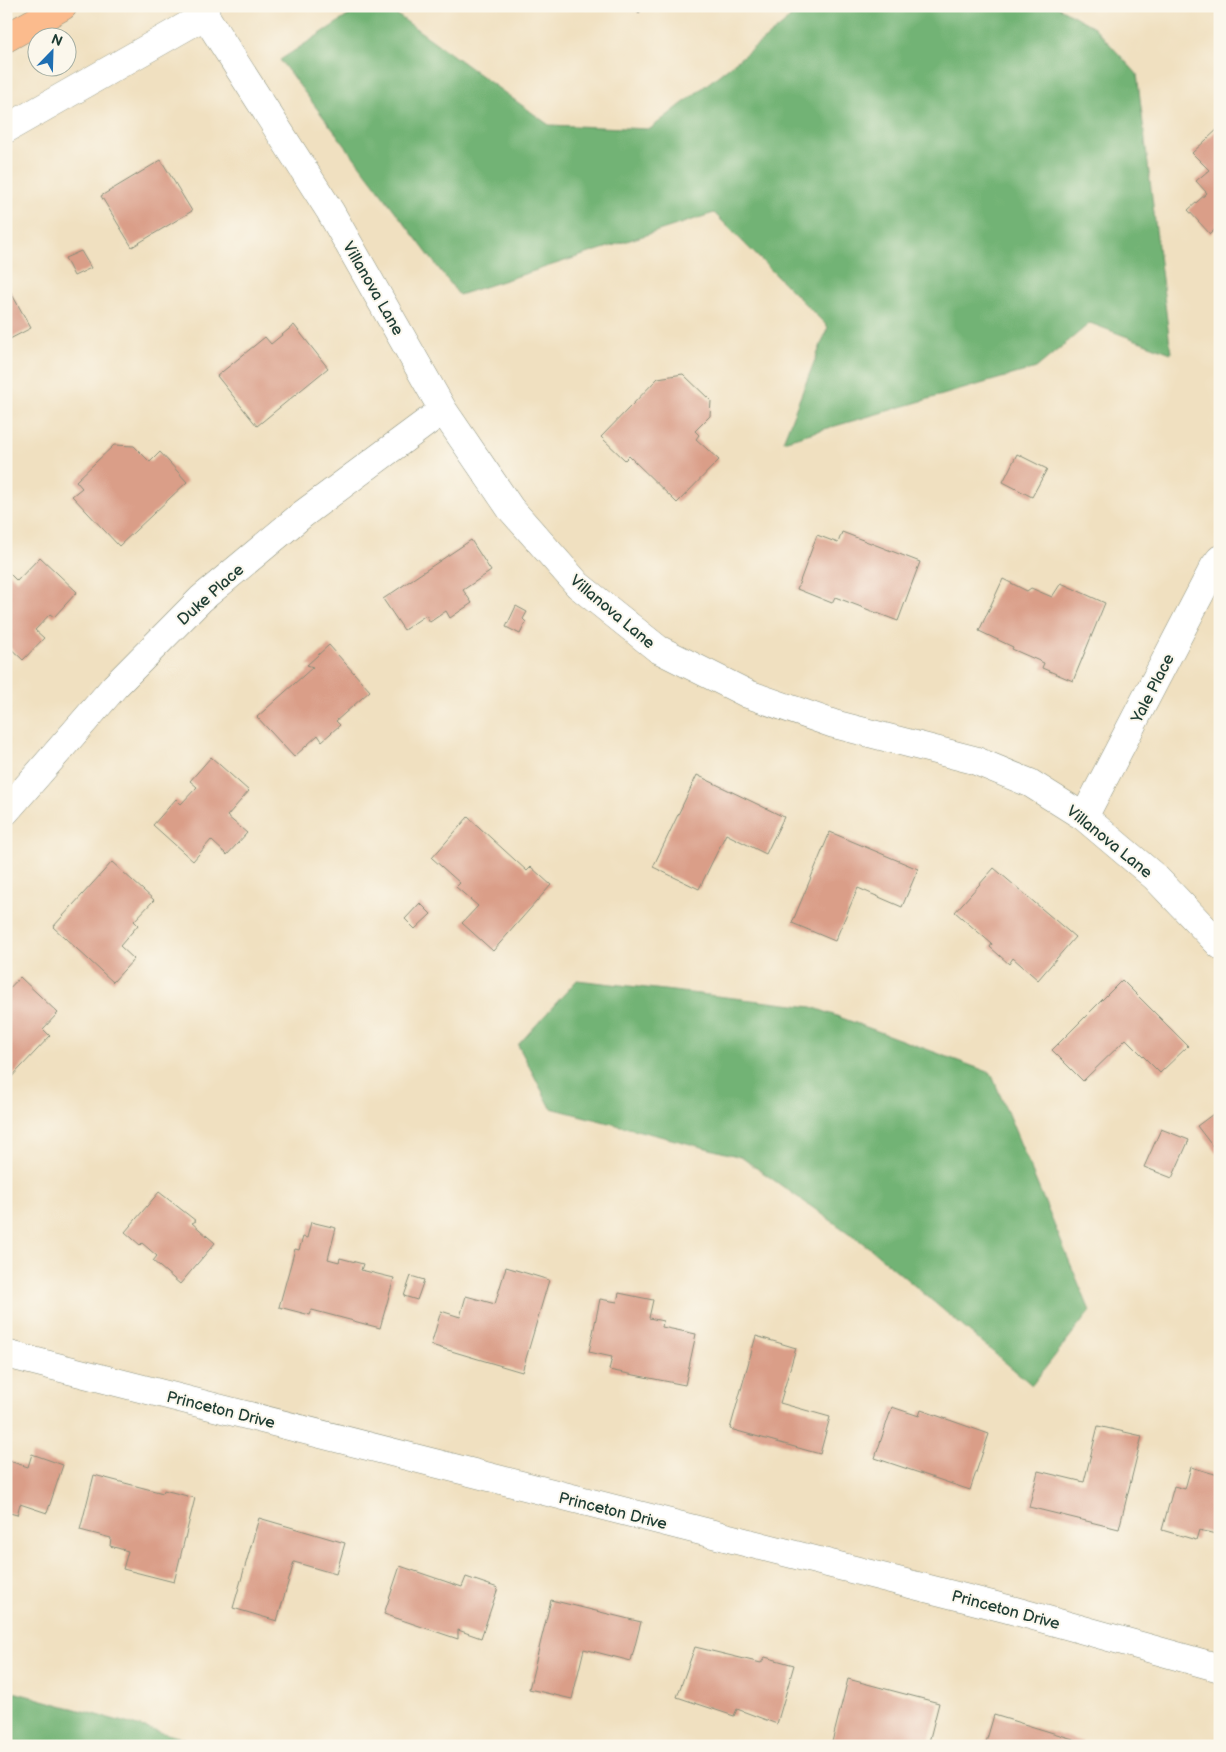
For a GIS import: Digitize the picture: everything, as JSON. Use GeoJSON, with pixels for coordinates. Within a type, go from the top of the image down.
{"type":"FeatureCollection","features":[{"type":"Feature","properties":{"kind":"main road"},"geometry":{"type":"LineString","coordinates":[[6,38],[63,6]]}},
{"type":"Feature","properties":{"kind":"street"},"geometry":{"type":"LineString","coordinates":[[6,129],[202,11]]}},
{"type":"Feature","properties":{"kind":"street","name":"Villanova Lane"},"geometry":{"type":"LineString","coordinates":[[202,11],[330,211],[443,410],[510,508],[578,585],[658,650],[748,694],[834,724],[974,760],[1030,783],[1084,817],[1155,877],[1220,946]]}},
{"type":"Feature","properties":{"kind":"street","name":"Duke Place"},"geometry":{"type":"LineString","coordinates":[[6,811],[115,686],[201,599],[303,514],[443,410]]}},
{"type":"Feature","properties":{"kind":"street","name":"Yale Place"},"geometry":{"type":"LineString","coordinates":[[1084,817],[1220,559]]}},
{"type":"Feature","properties":{"kind":"street","name":"Princeton Drive"},"geometry":{"type":"LineString","coordinates":[[6,1354],[1008,1609],[1220,1668]]}},
{"type":"Feature","properties":{"kind":"green space"},"geometry":{"type":"Polygon","coordinates":[[[363,6],[385,6],[549,125],[650,129],[784,24],[799,6],[1056,6],[1094,27],[1137,74],[1171,353],[1090,323],[1036,368],[783,441],[828,327],[714,213],[459,295],[280,60],[363,6]]]}},
{"type":"Feature","properties":{"kind":"green space"},"geometry":{"type":"Polygon","coordinates":[[[577,980],[812,1007],[991,1073],[1090,1311],[1032,1385],[870,1248],[741,1157],[551,1108],[518,1045],[577,980]]]}},
{"type":"Feature","properties":{"kind":"green space"},"geometry":{"type":"Polygon","coordinates":[[[6,1690],[211,1746],[6,1746],[6,1690]]]}},
{"type":"Feature","properties":{"kind":"building"},"geometry":{"type":"Polygon","coordinates":[[[632,6],[645,6],[639,13],[632,6]]]}},
{"type":"Feature","properties":{"kind":"building"},"geometry":{"type":"Polygon","coordinates":[[[1220,127],[1220,225],[1210,234],[1188,210],[1207,193],[1196,181],[1209,170],[1192,153],[1220,127]]]}},
{"type":"Feature","properties":{"kind":"building"},"geometry":{"type":"Polygon","coordinates":[[[161,160],[192,211],[132,247],[101,196],[161,160]]]}},
{"type":"Feature","properties":{"kind":"building"},"geometry":{"type":"Polygon","coordinates":[[[81,251],[91,268],[74,276],[65,258],[81,251]]]}},
{"type":"Feature","properties":{"kind":"building"},"geometry":{"type":"Polygon","coordinates":[[[6,284],[31,328],[6,341],[6,284]]]}},
{"type":"Feature","properties":{"kind":"building"},"geometry":{"type":"Polygon","coordinates":[[[294,325],[328,368],[257,426],[217,376],[265,337],[271,344],[294,325]]]}},
{"type":"Feature","properties":{"kind":"building"},"geometry":{"type":"Polygon","coordinates":[[[683,374],[711,401],[710,416],[695,431],[699,435],[696,439],[719,460],[677,503],[629,456],[625,460],[601,437],[658,378],[683,374]]]}},
{"type":"Feature","properties":{"kind":"building"},"geometry":{"type":"Polygon","coordinates":[[[114,445],[134,446],[150,462],[160,452],[187,482],[119,546],[72,496],[82,488],[76,481],[114,445]]]}},
{"type":"Feature","properties":{"kind":"building"},"geometry":{"type":"Polygon","coordinates":[[[1017,454],[1047,469],[1032,497],[1003,482],[1017,454]]]}},
{"type":"Feature","properties":{"kind":"building"},"geometry":{"type":"Polygon","coordinates":[[[842,532],[920,562],[898,621],[835,597],[832,603],[797,589],[817,535],[838,543],[842,532]]]}},
{"type":"Feature","properties":{"kind":"building"},"geometry":{"type":"Polygon","coordinates":[[[471,540],[491,571],[463,590],[472,603],[450,618],[446,611],[430,622],[426,615],[404,630],[383,599],[471,540]]]}},
{"type":"Feature","properties":{"kind":"building"},"geometry":{"type":"Polygon","coordinates":[[[40,557],[77,592],[54,617],[50,614],[35,630],[44,638],[23,660],[6,644],[6,570],[17,581],[40,557]]]}},
{"type":"Feature","properties":{"kind":"building"},"geometry":{"type":"Polygon","coordinates":[[[1003,579],[1027,591],[1031,588],[1052,597],[1061,583],[1105,603],[1073,681],[1042,668],[1044,663],[1012,649],[1013,647],[979,631],[1003,579]]]}},
{"type":"Feature","properties":{"kind":"building"},"geometry":{"type":"Polygon","coordinates":[[[516,606],[527,612],[523,619],[526,622],[520,634],[506,627],[516,606]]]}},
{"type":"Feature","properties":{"kind":"building"},"geometry":{"type":"Polygon","coordinates":[[[329,645],[370,691],[336,721],[340,725],[322,741],[318,735],[294,757],[257,717],[313,667],[307,665],[329,645]]]}},
{"type":"Feature","properties":{"kind":"building"},"geometry":{"type":"Polygon","coordinates":[[[211,757],[249,791],[227,816],[247,833],[227,855],[211,840],[193,861],[153,825],[176,799],[181,804],[197,787],[190,781],[211,757]]]}},
{"type":"Feature","properties":{"kind":"building"},"geometry":{"type":"Polygon","coordinates":[[[697,775],[784,817],[766,854],[726,834],[699,889],[653,867],[697,775]]]}},
{"type":"Feature","properties":{"kind":"building"},"geometry":{"type":"Polygon","coordinates":[[[468,817],[527,871],[531,867],[551,885],[493,951],[462,923],[478,906],[456,887],[460,883],[432,858],[468,817]]]}},
{"type":"Feature","properties":{"kind":"building"},"geometry":{"type":"Polygon","coordinates":[[[830,832],[918,869],[902,907],[858,888],[835,941],[792,923],[830,832]]]}},
{"type":"Feature","properties":{"kind":"building"},"geometry":{"type":"Polygon","coordinates":[[[112,862],[154,900],[134,921],[138,925],[120,946],[134,959],[113,982],[53,927],[112,862]]]}},
{"type":"Feature","properties":{"kind":"building"},"geometry":{"type":"Polygon","coordinates":[[[994,868],[1075,937],[1038,980],[1013,958],[1009,964],[990,947],[992,944],[955,912],[994,868]]]}},
{"type":"Feature","properties":{"kind":"building"},"geometry":{"type":"Polygon","coordinates":[[[420,903],[431,914],[415,929],[405,919],[420,903]]]}},
{"type":"Feature","properties":{"kind":"building"},"geometry":{"type":"Polygon","coordinates":[[[20,977],[58,1013],[43,1029],[50,1036],[6,1083],[6,992],[20,977]]]}},
{"type":"Feature","properties":{"kind":"building"},"geometry":{"type":"Polygon","coordinates":[[[1122,980],[1188,1046],[1160,1073],[1126,1039],[1083,1081],[1052,1050],[1122,980]]]}},
{"type":"Feature","properties":{"kind":"building"},"geometry":{"type":"Polygon","coordinates":[[[1220,1109],[1220,1156],[1197,1126],[1220,1109]]]}},
{"type":"Feature","properties":{"kind":"building"},"geometry":{"type":"Polygon","coordinates":[[[1161,1129],[1189,1140],[1172,1178],[1144,1167],[1161,1129]]]}},
{"type":"Feature","properties":{"kind":"building"},"geometry":{"type":"Polygon","coordinates":[[[159,1192],[196,1221],[192,1223],[215,1243],[180,1284],[153,1261],[157,1256],[125,1232],[159,1192]]]}},
{"type":"Feature","properties":{"kind":"building"},"geometry":{"type":"Polygon","coordinates":[[[311,1222],[336,1228],[328,1259],[339,1262],[340,1258],[363,1264],[361,1270],[394,1278],[380,1328],[312,1310],[310,1315],[279,1307],[295,1249],[299,1250],[303,1237],[307,1238],[311,1222]]]}},
{"type":"Feature","properties":{"kind":"building"},"geometry":{"type":"Polygon","coordinates":[[[506,1267],[549,1280],[522,1372],[431,1345],[441,1311],[460,1317],[466,1296],[495,1304],[506,1267]]]}},
{"type":"Feature","properties":{"kind":"building"},"geometry":{"type":"Polygon","coordinates":[[[411,1276],[424,1280],[417,1300],[404,1296],[411,1276]]]}},
{"type":"Feature","properties":{"kind":"building"},"geometry":{"type":"Polygon","coordinates":[[[619,1293],[653,1300],[649,1318],[663,1321],[662,1327],[696,1334],[685,1385],[609,1370],[612,1357],[589,1352],[600,1299],[617,1302],[619,1293]]]}},
{"type":"Feature","properties":{"kind":"building"},"geometry":{"type":"Polygon","coordinates":[[[756,1336],[796,1348],[780,1403],[830,1417],[820,1454],[730,1429],[756,1336]]]}},
{"type":"Feature","properties":{"kind":"building"},"geometry":{"type":"Polygon","coordinates":[[[892,1407],[919,1416],[921,1410],[989,1434],[970,1490],[875,1458],[892,1407]]]}},
{"type":"Feature","properties":{"kind":"building"},"geometry":{"type":"Polygon","coordinates":[[[1098,1426],[1142,1436],[1119,1529],[1029,1507],[1038,1471],[1084,1482],[1098,1426]]]}},
{"type":"Feature","properties":{"kind":"building"},"geometry":{"type":"Polygon","coordinates":[[[32,1454],[63,1465],[47,1513],[20,1504],[17,1515],[6,1512],[6,1460],[28,1467],[32,1454]]]}},
{"type":"Feature","properties":{"kind":"building"},"geometry":{"type":"Polygon","coordinates":[[[1191,1467],[1218,1475],[1220,1469],[1220,1535],[1199,1530],[1196,1540],[1162,1530],[1174,1486],[1185,1489],[1191,1467]]]}},
{"type":"Feature","properties":{"kind":"building"},"geometry":{"type":"Polygon","coordinates":[[[94,1475],[163,1493],[164,1490],[195,1498],[174,1582],[123,1569],[128,1551],[110,1546],[111,1538],[80,1530],[94,1475]]]}},
{"type":"Feature","properties":{"kind":"building"},"geometry":{"type":"Polygon","coordinates":[[[259,1518],[345,1543],[336,1574],[294,1562],[277,1621],[233,1608],[259,1518]]]}},
{"type":"Feature","properties":{"kind":"building"},"geometry":{"type":"Polygon","coordinates":[[[400,1566],[462,1587],[466,1577],[498,1588],[481,1638],[458,1630],[458,1639],[384,1614],[400,1566]]]}},
{"type":"Feature","properties":{"kind":"building"},"geometry":{"type":"Polygon","coordinates":[[[551,1600],[641,1622],[631,1661],[584,1649],[572,1699],[529,1689],[551,1600]]]}},
{"type":"Feature","properties":{"kind":"building"},"geometry":{"type":"Polygon","coordinates":[[[695,1647],[761,1663],[765,1657],[794,1665],[777,1724],[737,1709],[734,1716],[677,1697],[695,1647]]]}},
{"type":"Feature","properties":{"kind":"building"},"geometry":{"type":"Polygon","coordinates":[[[848,1679],[939,1703],[928,1746],[831,1746],[848,1679]]]}},
{"type":"Feature","properties":{"kind":"building"},"geometry":{"type":"Polygon","coordinates":[[[994,1715],[1083,1742],[1082,1746],[985,1746],[994,1715]]]}}]}
